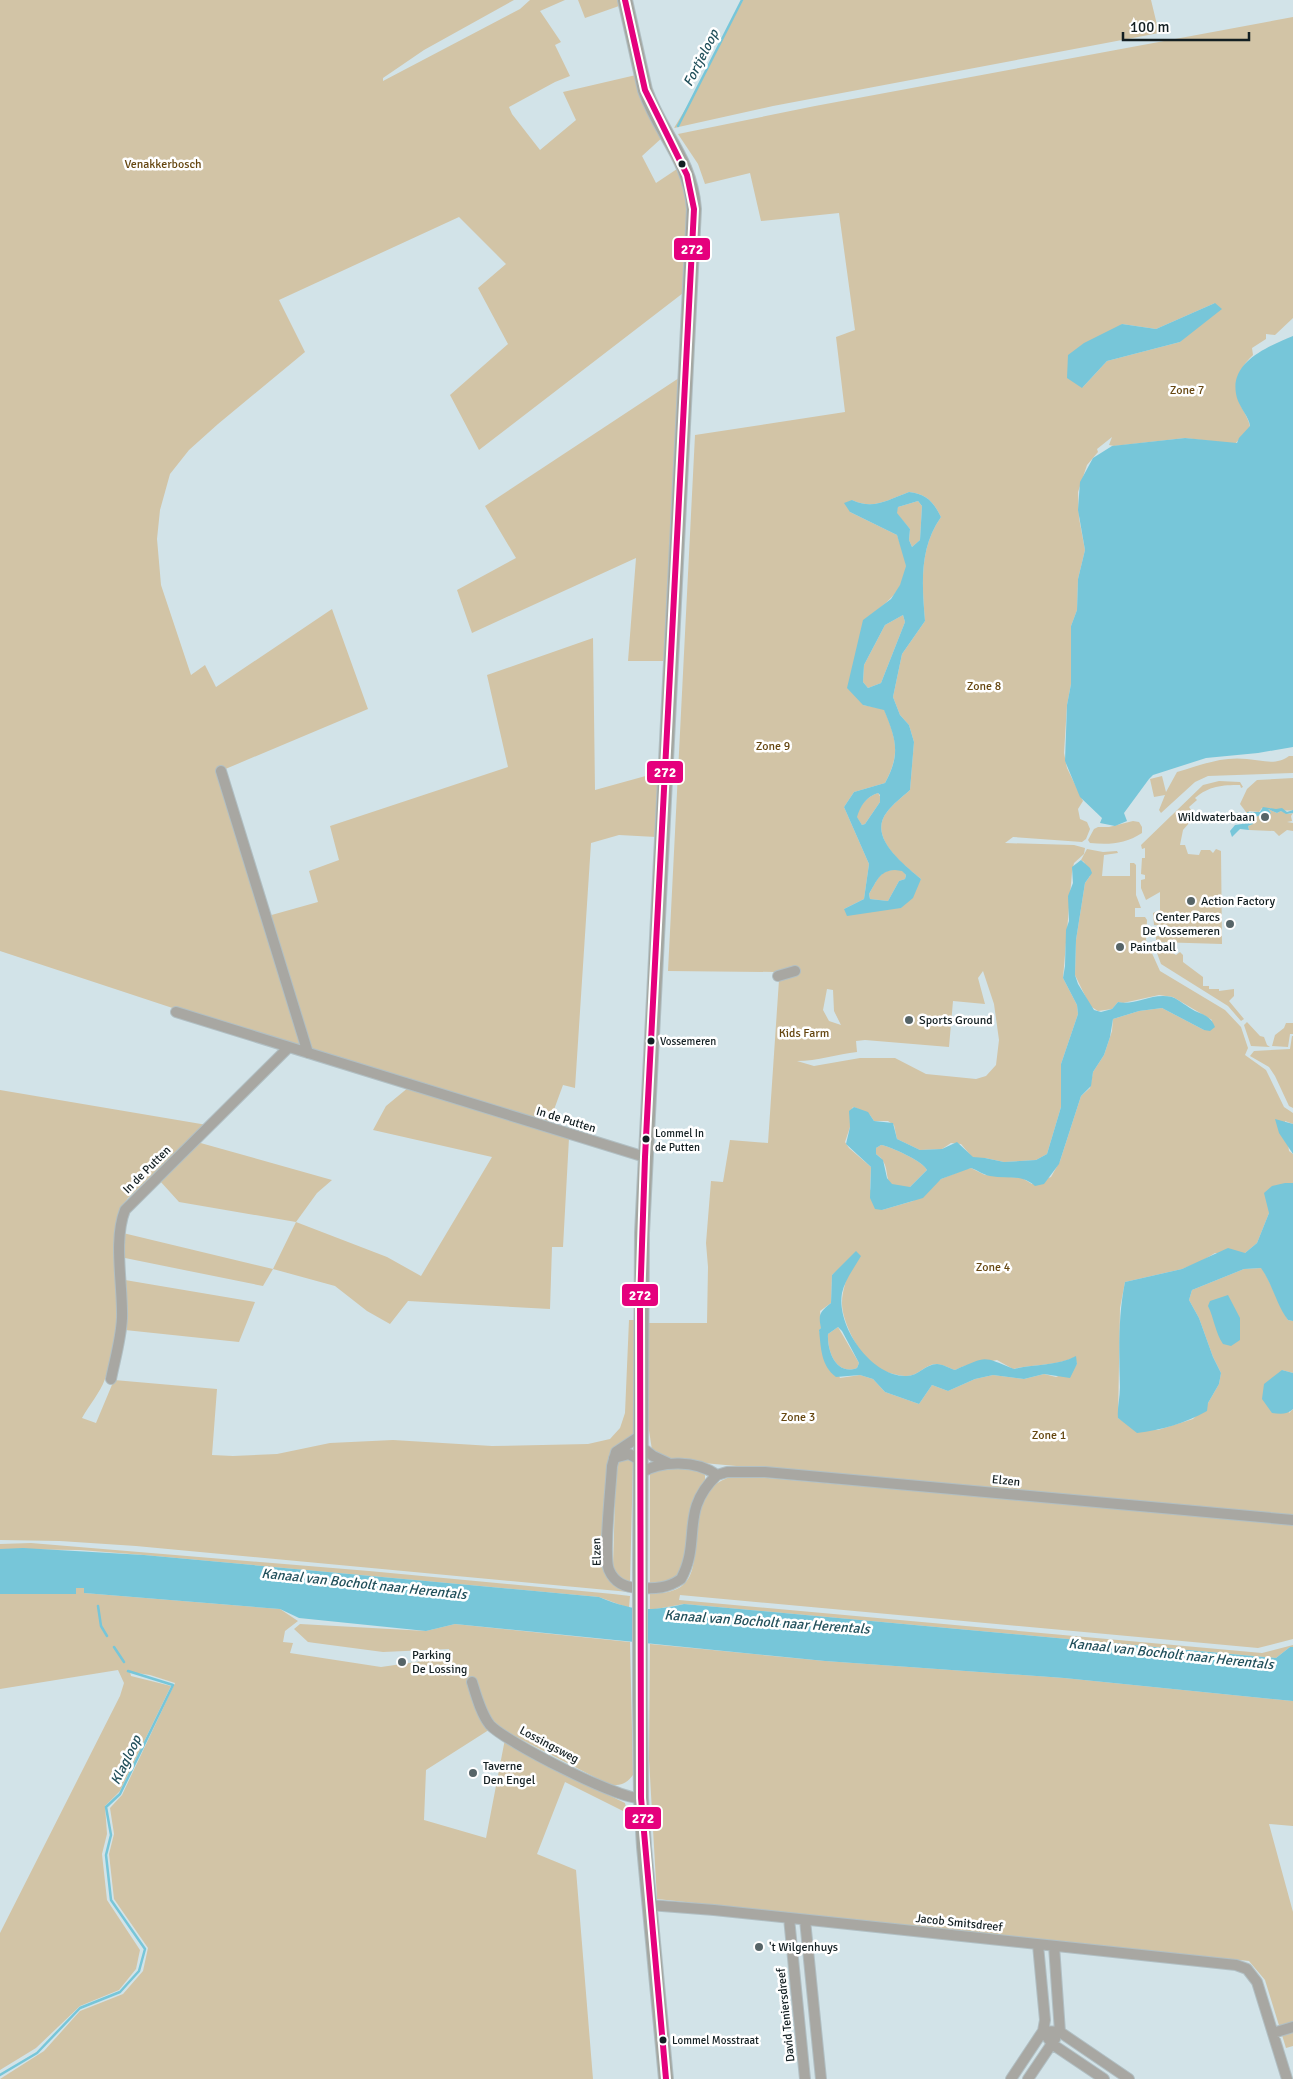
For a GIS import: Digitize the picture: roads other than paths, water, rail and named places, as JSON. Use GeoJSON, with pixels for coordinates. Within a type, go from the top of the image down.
{"type":"FeatureCollection","features":[{"type":"Feature","properties":{"kind":"main road"},"geometry":{"type":"LineString","coordinates":[[625,0],[645,90],[650,103],[688,173],[694,209],[645,1157],[641,1277],[641,1798],[666,2079]]}},
{"type":"Feature","properties":{"kind":"street"},"geometry":{"type":"LineString","coordinates":[[221,771],[308,1053]]}},
{"type":"Feature","properties":{"kind":"street"},"geometry":{"type":"LineString","coordinates":[[778,976],[795,971]]}},
{"type":"Feature","properties":{"kind":"street","name":"In de Putten"},"geometry":{"type":"LineString","coordinates":[[176,1012],[645,1157]]}},
{"type":"Feature","properties":{"kind":"street","name":"In de Putten"},"geometry":{"type":"LineString","coordinates":[[112,1379],[122,1318],[121,1220],[125,1210],[288,1048]]}},
{"type":"Feature","properties":{"kind":"street","name":"Elzen"},"geometry":{"type":"LineString","coordinates":[[717,1475],[708,1468],[668,1463],[655,1465],[640,1454],[622,1447],[614,1458],[607,1563],[614,1579],[630,1588],[664,1588],[681,1579],[689,1559],[696,1503],[705,1487],[717,1475],[727,1472],[765,1472],[1293,1520]]}},
{"type":"Feature","properties":{"kind":"street","name":"Elzen"},"geometry":{"type":"LineString","coordinates":[[614,1458],[630,1454],[640,1454],[654,1456],[668,1463]]}},
{"type":"Feature","properties":{"kind":"street","name":"Lossingsweg"},"geometry":{"type":"LineString","coordinates":[[472,1682],[489,1724],[497,1731],[544,1758],[620,1795],[641,1798]]}},
{"type":"Feature","properties":{"kind":"street","name":"Jacob Smitsdreef"},"geometry":{"type":"LineString","coordinates":[[650,1905],[1236,1965],[1247,1969],[1257,1982],[1273,2033]]}},
{"type":"Feature","properties":{"kind":"street","name":"David Teniersdreef"},"geometry":{"type":"LineString","coordinates":[[789,1918],[805,2079]]}},
{"type":"Feature","properties":{"kind":"street"},"geometry":{"type":"LineString","coordinates":[[805,1920],[821,2079]]}},
{"type":"Feature","properties":{"kind":"street"},"geometry":{"type":"LineString","coordinates":[[1011,2079],[1044,2031],[1045,2020],[1038,1945]]}},
{"type":"Feature","properties":{"kind":"street"},"geometry":{"type":"LineString","coordinates":[[1028,2079],[1060,2032],[1054,1946]]}},
{"type":"Feature","properties":{"kind":"street"},"geometry":{"type":"LineString","coordinates":[[1287,2079],[1273,2033],[1293,2027]]}},
{"type":"Feature","properties":{"kind":"street"},"geometry":{"type":"LineString","coordinates":[[1044,2031],[1060,2032],[1129,2079]]}},
{"type":"Feature","properties":{"kind":"street"},"geometry":{"type":"LineString","coordinates":[[1044,2031],[1052,2044],[1104,2079]]}},
{"type":"Feature","properties":{"kind":"water"},"geometry":{"type":"Polygon","coordinates":[[[1215,303],[1222,309],[1180,342],[1107,361],[1082,388],[1067,378],[1068,355],[1084,343],[1122,324],[1156,329],[1215,303]]]}},
{"type":"Feature","properties":{"kind":"water"},"geometry":{"type":"Polygon","coordinates":[[[1293,336],[1293,747],[1258,753],[1206,758],[1153,775],[1124,813],[1127,821],[1115,826],[1100,823],[1102,818],[1080,797],[1065,761],[1067,705],[1071,684],[1071,626],[1077,610],[1078,579],[1085,550],[1078,510],[1080,482],[1093,458],[1112,446],[1185,438],[1237,443],[1250,426],[1237,398],[1235,386],[1238,375],[1243,366],[1261,351],[1293,336]]]}},
{"type":"Feature","properties":{"kind":"water"},"geometry":{"type":"Polygon","coordinates":[[[909,492],[920,494],[928,499],[941,517],[934,529],[925,554],[923,594],[925,621],[902,654],[893,697],[900,715],[909,725],[914,742],[910,790],[887,812],[882,821],[881,831],[884,840],[897,858],[921,879],[913,898],[901,908],[847,916],[844,909],[864,899],[869,864],[844,807],[854,792],[885,783],[893,763],[895,746],[884,710],[863,705],[847,688],[863,620],[891,599],[900,585],[906,566],[897,535],[850,512],[844,503],[852,500],[867,504],[880,503],[909,492]],[[918,501],[898,507],[897,513],[910,529],[909,540],[912,547],[920,540],[922,506],[918,501]],[[903,615],[885,625],[864,665],[863,682],[868,688],[881,683],[905,622],[903,615]],[[878,793],[864,802],[858,813],[857,817],[862,825],[865,824],[880,802],[880,795],[878,793]],[[902,871],[885,872],[877,881],[869,894],[870,899],[888,901],[899,881],[905,879],[906,875],[902,871]]]}},
{"type":"Feature","properties":{"kind":"water","name":"Wildwaterbaan"},"geometry":{"type":"Polygon","coordinates":[[[1263,807],[1282,808],[1287,812],[1293,810],[1293,813],[1286,814],[1281,811],[1277,813],[1268,809],[1271,813],[1264,818],[1262,814],[1254,818],[1250,814],[1253,824],[1248,826],[1249,830],[1240,829],[1232,837],[1230,831],[1235,825],[1249,823],[1247,812],[1260,812],[1263,807]]]}},
{"type":"Feature","properties":{"kind":"water"},"geometry":{"type":"Polygon","coordinates":[[[1081,860],[1090,868],[1092,873],[1085,883],[1076,940],[1075,975],[1078,984],[1094,1010],[1101,1012],[1112,1009],[1118,1002],[1124,1003],[1165,996],[1175,998],[1207,1017],[1215,1027],[1210,1031],[1204,1030],[1162,1008],[1139,1011],[1113,1019],[1104,1055],[1093,1072],[1091,1086],[1081,1096],[1059,1164],[1044,1184],[1035,1186],[1025,1180],[987,1175],[971,1168],[941,1179],[923,1198],[882,1210],[875,1209],[870,1198],[871,1167],[846,1144],[850,1127],[849,1111],[854,1107],[868,1112],[874,1121],[893,1123],[897,1139],[920,1150],[942,1149],[957,1142],[973,1157],[1004,1162],[1036,1160],[1047,1154],[1061,1107],[1061,1064],[1078,1014],[1077,1005],[1063,978],[1066,930],[1069,921],[1068,896],[1073,883],[1072,867],[1081,860]],[[881,1145],[876,1148],[876,1154],[883,1160],[887,1178],[892,1184],[910,1187],[927,1170],[914,1159],[881,1145]]]}},
{"type":"Feature","properties":{"kind":"water"},"geometry":{"type":"Polygon","coordinates":[[[1275,1119],[1293,1124],[1293,1154],[1279,1133],[1275,1119]]]}},
{"type":"Feature","properties":{"kind":"water"},"geometry":{"type":"Polygon","coordinates":[[[1293,1183],[1293,1321],[1288,1320],[1284,1314],[1261,1268],[1244,1269],[1192,1290],[1189,1300],[1199,1318],[1221,1373],[1219,1384],[1208,1403],[1207,1411],[1173,1425],[1137,1433],[1118,1418],[1120,1321],[1125,1282],[1182,1269],[1228,1248],[1245,1253],[1257,1243],[1269,1213],[1264,1193],[1272,1186],[1293,1183]]]}},
{"type":"Feature","properties":{"kind":"water"},"geometry":{"type":"Polygon","coordinates":[[[856,1251],[861,1256],[843,1288],[842,1306],[845,1320],[850,1334],[858,1347],[880,1368],[892,1374],[910,1376],[937,1364],[955,1370],[984,1359],[1014,1369],[1053,1363],[1076,1356],[1077,1364],[1070,1378],[1044,1374],[1024,1379],[993,1375],[975,1379],[948,1391],[932,1385],[919,1404],[885,1392],[873,1379],[860,1375],[836,1377],[827,1368],[821,1350],[819,1330],[821,1328],[821,1314],[831,1303],[832,1275],[856,1251]],[[838,1327],[828,1334],[831,1354],[838,1365],[843,1368],[850,1370],[857,1368],[859,1363],[838,1327]]]}},
{"type":"Feature","properties":{"kind":"water"},"geometry":{"type":"Polygon","coordinates":[[[1228,1295],[1240,1318],[1240,1340],[1231,1346],[1223,1344],[1220,1339],[1208,1306],[1210,1301],[1228,1295]]]}},
{"type":"Feature","properties":{"kind":"water"},"geometry":{"type":"Polygon","coordinates":[[[1282,1370],[1293,1373],[1293,1409],[1281,1414],[1272,1413],[1262,1399],[1264,1384],[1282,1370]]]}},
{"type":"Feature","properties":{"kind":"water","name":"Kanaal van Bocholt naar Herentals"},"geometry":{"type":"Polygon","coordinates":[[[23,1548],[144,1555],[599,1597],[641,1609],[684,1604],[1276,1658],[1290,1647],[1293,1647],[1293,1701],[1064,1678],[825,1661],[455,1624],[426,1631],[299,1618],[280,1609],[84,1593],[84,1588],[76,1588],[76,1594],[0,1594],[0,1549],[23,1548]]]}},
{"type":"Feature","properties":{"kind":"waterway","name":"Fortjeloop"},"geometry":{"type":"LineString","coordinates":[[678,126],[742,0]]}},
{"type":"Feature","properties":{"kind":"waterway","name":"Klagloop"},"geometry":{"type":"LineString","coordinates":[[98,1606],[101,1626],[107,1636]]}},
{"type":"Feature","properties":{"kind":"waterway","name":"Klagloop"},"geometry":{"type":"LineString","coordinates":[[114,1647],[124,1662]]}},
{"type":"Feature","properties":{"kind":"waterway","name":"Klagloop"},"geometry":{"type":"LineString","coordinates":[[0,2075],[37,2053],[80,2008],[120,1992],[139,1971],[145,1949],[111,1900],[106,1855],[111,1835],[106,1807],[120,1794],[173,1685],[128,1671]]}},
{"type":"Feature","properties":{"kind":"place","name":"Wildwaterbaan"},"geometry":{"type":"Point","coordinates":[1265,817]}},
{"type":"Feature","properties":{"kind":"place","name":"Action Factory"},"geometry":{"type":"Point","coordinates":[1191,901]}},
{"type":"Feature","properties":{"kind":"place","name":"Center Parcs De Vossemeren"},"geometry":{"type":"Point","coordinates":[1230,924]}},
{"type":"Feature","properties":{"kind":"place","name":"Paintball"},"geometry":{"type":"Point","coordinates":[1120,947]}},
{"type":"Feature","properties":{"kind":"place","name":"Sports Ground"},"geometry":{"type":"Point","coordinates":[909,1020]}},
{"type":"Feature","properties":{"kind":"place","name":"Vossemeren"},"geometry":{"type":"Point","coordinates":[651,1041]}},
{"type":"Feature","properties":{"kind":"place","name":"Lommel In de Putten"},"geometry":{"type":"Point","coordinates":[646,1139]}},
{"type":"Feature","properties":{"kind":"place","name":"Parking De Lossing"},"geometry":{"type":"Point","coordinates":[402,1662]}},
{"type":"Feature","properties":{"kind":"place","name":"Taverne Den Engel"},"geometry":{"type":"Point","coordinates":[473,1773]}},
{"type":"Feature","properties":{"kind":"place","name":"'t Wilgenhuys"},"geometry":{"type":"Point","coordinates":[759,1947]}},
{"type":"Feature","properties":{"kind":"place","name":"Lommel Mosstraat"},"geometry":{"type":"Point","coordinates":[663,2040]}},
{"type":"Feature","properties":{"kind":"park label","name":"Venakkerbosch"},"geometry":{"type":"Point","coordinates":[163,164]}},
{"type":"Feature","properties":{"kind":"park label","name":"Zone 7"},"geometry":{"type":"Point","coordinates":[1187,390]}},
{"type":"Feature","properties":{"kind":"park label","name":"Zone 8"},"geometry":{"type":"Point","coordinates":[984,686]}},
{"type":"Feature","properties":{"kind":"park label","name":"Zone 9"},"geometry":{"type":"Point","coordinates":[773,746]}},
{"type":"Feature","properties":{"kind":"park label","name":"Kids Farm"},"geometry":{"type":"Point","coordinates":[804,1033]}},
{"type":"Feature","properties":{"kind":"park label","name":"Zone 4"},"geometry":{"type":"Point","coordinates":[993,1267]}},
{"type":"Feature","properties":{"kind":"park label","name":"Zone 3"},"geometry":{"type":"Point","coordinates":[798,1417]}},
{"type":"Feature","properties":{"kind":"park label","name":"Zone 1"},"geometry":{"type":"Point","coordinates":[1049,1435]}}]}
